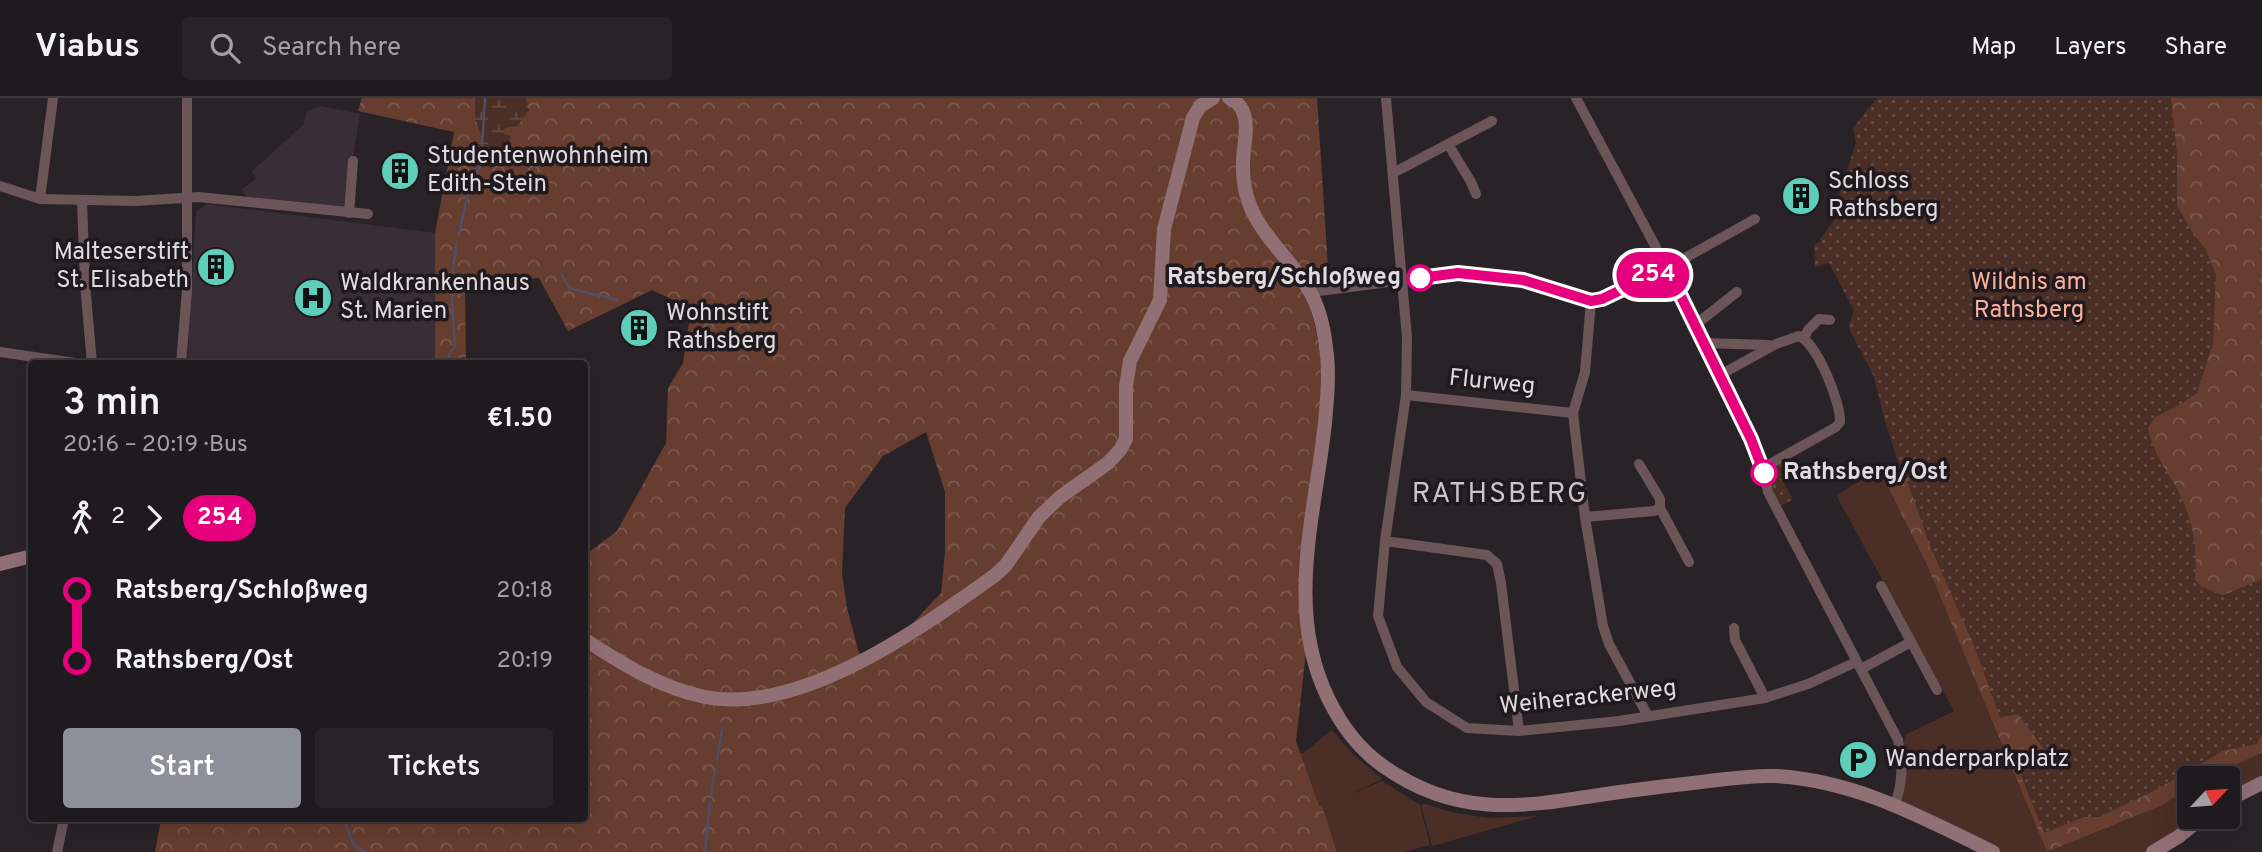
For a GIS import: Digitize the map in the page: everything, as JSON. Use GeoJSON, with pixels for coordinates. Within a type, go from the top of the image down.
{"type":"FeatureCollection","features":[{"type":"Feature","properties":{"kind":"street"},"geometry":{"type":"LineString","coordinates":[[40,199],[53,98]]}},
{"type":"Feature","properties":{"kind":"street"},"geometry":{"type":"LineString","coordinates":[[181,360],[187,290],[187,98]]}},
{"type":"Feature","properties":{"kind":"street"},"geometry":{"type":"LineString","coordinates":[[588,642],[628,667],[680,690],[727,699],[751,698],[812,684],[849,668],[994,576],[1006,565],[1039,517],[1060,497],[1108,463],[1126,439],[1126,386],[1130,360],[1160,300],[1163,282],[1162,241],[1193,118],[1200,106],[1213,98]]}},
{"type":"Feature","properties":{"kind":"street"},"geometry":{"type":"LineString","coordinates":[[1229,98],[1241,108],[1245,118],[1243,168],[1250,208],[1270,240],[1311,292],[1320,316],[1327,352],[1328,394],[1308,541],[1306,622],[1310,651],[1321,683],[1337,717],[1358,743],[1383,766],[1430,792],[1457,801],[1483,805],[1538,804],[1730,778],[1773,776],[1836,785],[1895,804],[1993,852]]}},
{"type":"Feature","properties":{"kind":"street","name":"Weiherackerweg"},"geometry":{"type":"LineString","coordinates":[[1386,98],[1407,338],[1406,395],[1385,541],[1378,616],[1397,667],[1426,702],[1467,728],[1519,731],[1648,716],[1765,698],[1858,665],[1911,642]]}},
{"type":"Feature","properties":{"kind":"street"},"geometry":{"type":"LineString","coordinates":[[1576,98],[1667,268],[1751,439],[1763,468],[1768,492],[1898,740],[1902,762],[1900,791],[1895,804]]}},
{"type":"Feature","properties":{"kind":"street"},"geometry":{"type":"LineString","coordinates":[[1393,173],[1492,121]]}},
{"type":"Feature","properties":{"kind":"street"},"geometry":{"type":"LineString","coordinates":[[1448,144],[1476,194]]}},
{"type":"Feature","properties":{"kind":"street"},"geometry":{"type":"LineString","coordinates":[[349,213],[353,161]]}},
{"type":"Feature","properties":{"kind":"street"},"geometry":{"type":"LineString","coordinates":[[0,186],[40,199],[82,201],[188,198],[368,214]]}},
{"type":"Feature","properties":{"kind":"street"},"geometry":{"type":"LineString","coordinates":[[82,201],[92,360]]}},
{"type":"Feature","properties":{"kind":"street"},"geometry":{"type":"LineString","coordinates":[[1311,292],[1458,273],[1523,280],[1591,301],[1602,299],[1667,268],[1755,219]]}},
{"type":"Feature","properties":{"kind":"street"},"geometry":{"type":"LineString","coordinates":[[1695,325],[1737,292]]}},
{"type":"Feature","properties":{"kind":"street"},"geometry":{"type":"LineString","coordinates":[[1591,301],[1585,372],[1573,413],[1585,517],[1603,626],[1609,644],[1648,716]]}},
{"type":"Feature","properties":{"kind":"street"},"geometry":{"type":"LineString","coordinates":[[1804,338],[1819,319],[1830,320]]}},
{"type":"Feature","properties":{"kind":"street"},"geometry":{"type":"LineString","coordinates":[[1704,343],[1764,346],[1799,336],[1804,338],[1825,372],[1838,406],[1840,422],[1836,427],[1763,468]]}},
{"type":"Feature","properties":{"kind":"street"},"geometry":{"type":"LineString","coordinates":[[1720,375],[1776,344]]}},
{"type":"Feature","properties":{"kind":"street"},"geometry":{"type":"LineString","coordinates":[[0,352],[55,360]]}},
{"type":"Feature","properties":{"kind":"street","name":"Flurweg"},"geometry":{"type":"LineString","coordinates":[[1406,395],[1573,413]]}},
{"type":"Feature","properties":{"kind":"street"},"geometry":{"type":"LineString","coordinates":[[1639,464],[1660,499],[1660,508],[1689,562]]}},
{"type":"Feature","properties":{"kind":"street"},"geometry":{"type":"LineString","coordinates":[[1585,517],[1654,511],[1660,508]]}},
{"type":"Feature","properties":{"kind":"street"},"geometry":{"type":"LineString","coordinates":[[1385,541],[1488,555],[1497,564],[1502,583],[1519,731]]}},
{"type":"Feature","properties":{"kind":"street"},"geometry":{"type":"LineString","coordinates":[[0,564],[28,557]]}},
{"type":"Feature","properties":{"kind":"street"},"geometry":{"type":"LineString","coordinates":[[1881,586],[1937,690]]}},
{"type":"Feature","properties":{"kind":"street"},"geometry":{"type":"LineString","coordinates":[[1734,628],[1735,640],[1765,698]]}},
{"type":"Feature","properties":{"kind":"street"},"geometry":{"type":"LineString","coordinates":[[2240,794],[2262,783]]}},
{"type":"Feature","properties":{"kind":"street"},"geometry":{"type":"LineString","coordinates":[[57,852],[63,822]]}},
{"type":"Feature","properties":{"kind":"street"},"geometry":{"type":"LineString","coordinates":[[2153,852],[2187,830]]}},
{"type":"Feature","properties":{"kind":"shaded area"},"geometry":{"type":"Polygon","coordinates":[[[321,106],[360,114],[345,208],[247,199],[242,189],[256,179],[252,171],[304,124],[306,112],[321,106]]]}},
{"type":"Feature","properties":{"kind":"shaded area","name":"Waldkrankenhaus St. Marien"},"geometry":{"type":"Polygon","coordinates":[[[207,204],[435,233],[435,360],[187,360],[196,212],[207,204]]]}},
{"type":"Feature","properties":{"kind":"green space"},"geometry":{"type":"Polygon","coordinates":[[[362,98],[1317,98],[1329,283],[1315,280],[1304,293],[1314,321],[1322,370],[1306,652],[1296,741],[1337,852],[155,852],[160,822],[588,822],[588,553],[617,531],[666,443],[668,388],[683,363],[691,308],[652,290],[568,331],[539,278],[465,283],[466,360],[435,360],[435,233],[454,132],[358,111],[362,98]],[[926,432],[883,456],[845,508],[842,573],[847,608],[859,653],[863,654],[910,626],[941,593],[945,553],[945,492],[926,432]]]}},
{"type":"Feature","properties":{"kind":"green space"},"geometry":{"type":"Polygon","coordinates":[[[475,98],[526,98],[529,110],[518,126],[505,128],[503,134],[511,136],[508,145],[501,160],[491,168],[486,166],[475,149],[482,138],[475,118],[475,98]]]}},
{"type":"Feature","properties":{"kind":"green space","name":"Wildnis am Rathsberg"},"geometry":{"type":"Polygon","coordinates":[[[1877,98],[2171,98],[2177,154],[2177,206],[2205,248],[2216,274],[2213,344],[2197,393],[2155,417],[2148,428],[2157,455],[2178,491],[2191,524],[2196,557],[2195,580],[2202,587],[2223,595],[2262,579],[2262,734],[2257,744],[2223,751],[2197,766],[2177,766],[2177,777],[2150,793],[2099,817],[2084,817],[2044,833],[2019,771],[2049,756],[2018,714],[2000,718],[1975,648],[1930,546],[1899,465],[1874,377],[1850,331],[1849,324],[1854,311],[1829,263],[1815,267],[1814,245],[1822,241],[1820,239],[1836,218],[1839,196],[1856,142],[1853,128],[1877,98]]]}},
{"type":"Feature","properties":{"kind":"green space","name":"Wildnis am Rathsberg"},"geometry":{"type":"Polygon","coordinates":[[[1884,98],[2262,98],[2262,753],[2232,766],[2177,766],[2177,795],[2163,805],[2047,852],[1927,565],[1879,470],[1906,463],[1884,98]]]}},
{"type":"Feature","properties":{"kind":"green space"},"geometry":{"type":"Polygon","coordinates":[[[1791,459],[1796,468],[1781,477],[1793,500],[1780,506],[1771,486],[1775,479],[1773,468],[1791,459]]]}},
{"type":"Feature","properties":{"kind":"green space"},"geometry":{"type":"Polygon","coordinates":[[[1879,470],[1927,565],[2047,852],[1993,852],[1895,804],[1905,735],[1954,711],[1836,495],[1879,470]]]}},
{"type":"Feature","properties":{"kind":"green space"},"geometry":{"type":"Polygon","coordinates":[[[1332,730],[1353,754],[1382,779],[1349,795],[1382,781],[1420,805],[1430,845],[1404,852],[1337,852],[1322,806],[1319,807],[1299,753],[1303,753],[1332,730]]]}},
{"type":"Feature","properties":{"kind":"green space"},"geometry":{"type":"Polygon","coordinates":[[[2262,753],[2262,783],[2240,794],[2240,766],[2229,766],[2262,753]]]}},
{"type":"Feature","properties":{"kind":"green space"},"geometry":{"type":"Polygon","coordinates":[[[2177,795],[2177,830],[2184,830],[2153,852],[2047,852],[2163,805],[2177,795]]]}},
{"type":"Feature","properties":{"kind":"green space"},"geometry":{"type":"Polygon","coordinates":[[[1421,805],[1451,812],[1488,818],[1538,816],[1432,846],[1421,805]]]}},
{"type":"Feature","properties":{"kind":"waterway"},"geometry":{"type":"LineString","coordinates":[[459,233],[470,185],[481,164],[485,98]]}},
{"type":"Feature","properties":{"kind":"waterway"},"geometry":{"type":"LineString","coordinates":[[448,360],[449,354],[455,347],[451,282],[457,242]]}},
{"type":"Feature","properties":{"kind":"waterway"},"geometry":{"type":"LineString","coordinates":[[562,274],[569,288],[617,300]]}},
{"type":"Feature","properties":{"kind":"waterway"},"geometry":{"type":"LineString","coordinates":[[717,759],[722,730]]}},
{"type":"Feature","properties":{"kind":"waterway"},"geometry":{"type":"LineString","coordinates":[[711,796],[715,769]]}},
{"type":"Feature","properties":{"kind":"waterway"},"geometry":{"type":"LineString","coordinates":[[705,852],[710,803]]}},
{"type":"Feature","properties":{"kind":"waterway"},"geometry":{"type":"LineString","coordinates":[[345,822],[353,844],[365,852]]}},
{"type":"Feature","properties":{"kind":"bus line","name":"254"},"geometry":{"type":"LineString","coordinates":[[1420,278],[1458,273],[1523,280],[1591,301],[1602,299],[1667,268],[1751,439],[1764,473]]}},
{"type":"Feature","properties":{"kind":"place","name":"Studentenwohnheim Edith-Stein"},"geometry":{"type":"Point","coordinates":[400,171]}},
{"type":"Feature","properties":{"kind":"place","name":"Schloss Rathsberg"},"geometry":{"type":"Point","coordinates":[1801,196]}},
{"type":"Feature","properties":{"kind":"place","name":"Malteserstift St. Elisabeth"},"geometry":{"type":"Point","coordinates":[216,267]}},
{"type":"Feature","properties":{"kind":"place","name":"Ratsberg/Schloßweg"},"geometry":{"type":"Point","coordinates":[1420,278]}},
{"type":"Feature","properties":{"kind":"place","name":"Waldkrankenhaus St. Marien"},"geometry":{"type":"Point","coordinates":[313,298]}},
{"type":"Feature","properties":{"kind":"place","name":"Wohnstift Rathsberg"},"geometry":{"type":"Point","coordinates":[639,328]}},
{"type":"Feature","properties":{"kind":"place","name":"Rathsberg/Ost"},"geometry":{"type":"Point","coordinates":[1764,473]}},
{"type":"Feature","properties":{"kind":"place","name":"Wanderparkplatz"},"geometry":{"type":"Point","coordinates":[1858,760]}},
{"type":"Feature","properties":{"kind":"district","name":"RATHSBERG"},"geometry":{"type":"Point","coordinates":[1500,495]}}]}
